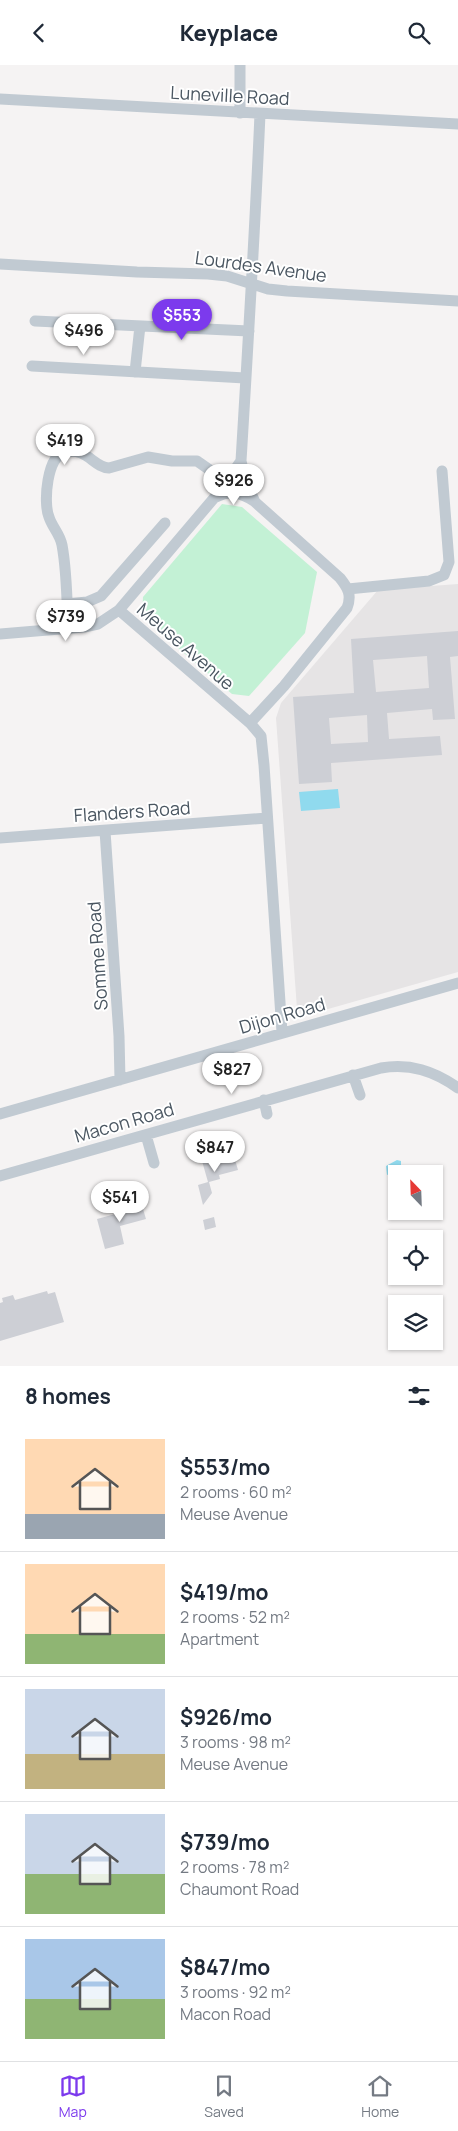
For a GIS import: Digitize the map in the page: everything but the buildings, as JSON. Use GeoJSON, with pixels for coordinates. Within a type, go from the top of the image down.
{"type":"FeatureCollection","features":[{"type":"Feature","properties":{"kind":"street"},"geometry":{"type":"LineString","coordinates":[[240,65],[240,113]]}},
{"type":"Feature","properties":{"kind":"street","name":"Luneville Road"},"geometry":{"type":"LineString","coordinates":[[0,99],[458,124]]}},
{"type":"Feature","properties":{"kind":"street"},"geometry":{"type":"LineString","coordinates":[[255,502],[246,483],[241,461],[260,114]]}},
{"type":"Feature","properties":{"kind":"street","name":"Lourdes Avenue"},"geometry":{"type":"LineString","coordinates":[[0,264],[208,274],[227,276],[268,289],[458,301]]}},
{"type":"Feature","properties":{"kind":"street"},"geometry":{"type":"LineString","coordinates":[[35,321],[249,331]]}},
{"type":"Feature","properties":{"kind":"street"},"geometry":{"type":"LineString","coordinates":[[135,372],[140,326]]}},
{"type":"Feature","properties":{"kind":"street"},"geometry":{"type":"LineString","coordinates":[[32,366],[245,378]]}},
{"type":"Feature","properties":{"kind":"street"},"geometry":{"type":"LineString","coordinates":[[68,629],[62,544],[49,518],[47,503],[49,472],[52,463],[60,453],[80,452],[86,454],[104,468],[148,457],[172,461],[197,461],[227,481]]}},
{"type":"Feature","properties":{"kind":"street","name":"Meuse Avenue"},"geometry":{"type":"LineString","coordinates":[[241,461],[227,481],[119,610],[250,723],[260,736],[282,1033]]}},
{"type":"Feature","properties":{"kind":"street"},"geometry":{"type":"LineString","coordinates":[[348,589],[429,581],[444,575],[449,562],[442,471]]}},
{"type":"Feature","properties":{"kind":"street"},"geometry":{"type":"LineString","coordinates":[[212,499],[228,493],[238,493],[255,502],[340,578],[348,589],[350,596],[347,608],[284,686],[250,723]]}},
{"type":"Feature","properties":{"kind":"street"},"geometry":{"type":"LineString","coordinates":[[67,604],[87,602],[101,596],[166,523]]}},
{"type":"Feature","properties":{"kind":"street"},"geometry":{"type":"LineString","coordinates":[[0,633],[68,629],[98,624],[119,610]]}},
{"type":"Feature","properties":{"kind":"street","name":"Flanders Road"},"geometry":{"type":"LineString","coordinates":[[0,838],[267,819]]}},
{"type":"Feature","properties":{"kind":"street","name":"Somme Road"},"geometry":{"type":"LineString","coordinates":[[105,831],[119,1026],[120,1080]]}},
{"type":"Feature","properties":{"kind":"street","name":"Dijon Road"},"geometry":{"type":"LineString","coordinates":[[0,1114],[458,983]]}},
{"type":"Feature","properties":{"kind":"street","name":"Macon Road"},"geometry":{"type":"LineString","coordinates":[[0,1176],[353,1075],[396,1065],[410,1066],[434,1074],[458,1088]]}},
{"type":"Feature","properties":{"kind":"street"},"geometry":{"type":"LineString","coordinates":[[353,1075],[360,1095]]}},
{"type":"Feature","properties":{"kind":"street"},"geometry":{"type":"LineString","coordinates":[[264,1100],[267,1114]]}},
{"type":"Feature","properties":{"kind":"street"},"geometry":{"type":"LineString","coordinates":[[146,1135],[154,1163]]}},
{"type":"Feature","properties":{"kind":"shaded area"},"geometry":{"type":"Polygon","coordinates":[[[458,584],[458,972],[307,1015],[297,1009],[276,718],[281,703],[378,590],[458,584]]]}},
{"type":"Feature","properties":{"kind":"green space"},"geometry":{"type":"Polygon","coordinates":[[[222,504],[242,507],[317,572],[305,633],[249,696],[232,694],[142,617],[143,597],[222,504]]]}},
{"type":"Feature","properties":{"kind":"water"},"geometry":{"type":"Polygon","coordinates":[[[338,789],[340,808],[301,811],[299,792],[338,789]]]}},
{"type":"Feature","properties":{"kind":"water"},"geometry":{"type":"Polygon","coordinates":[[[397,1160],[401,1161],[401,1165],[388,1165],[387,1175],[386,1166],[397,1160]]]}}]}
